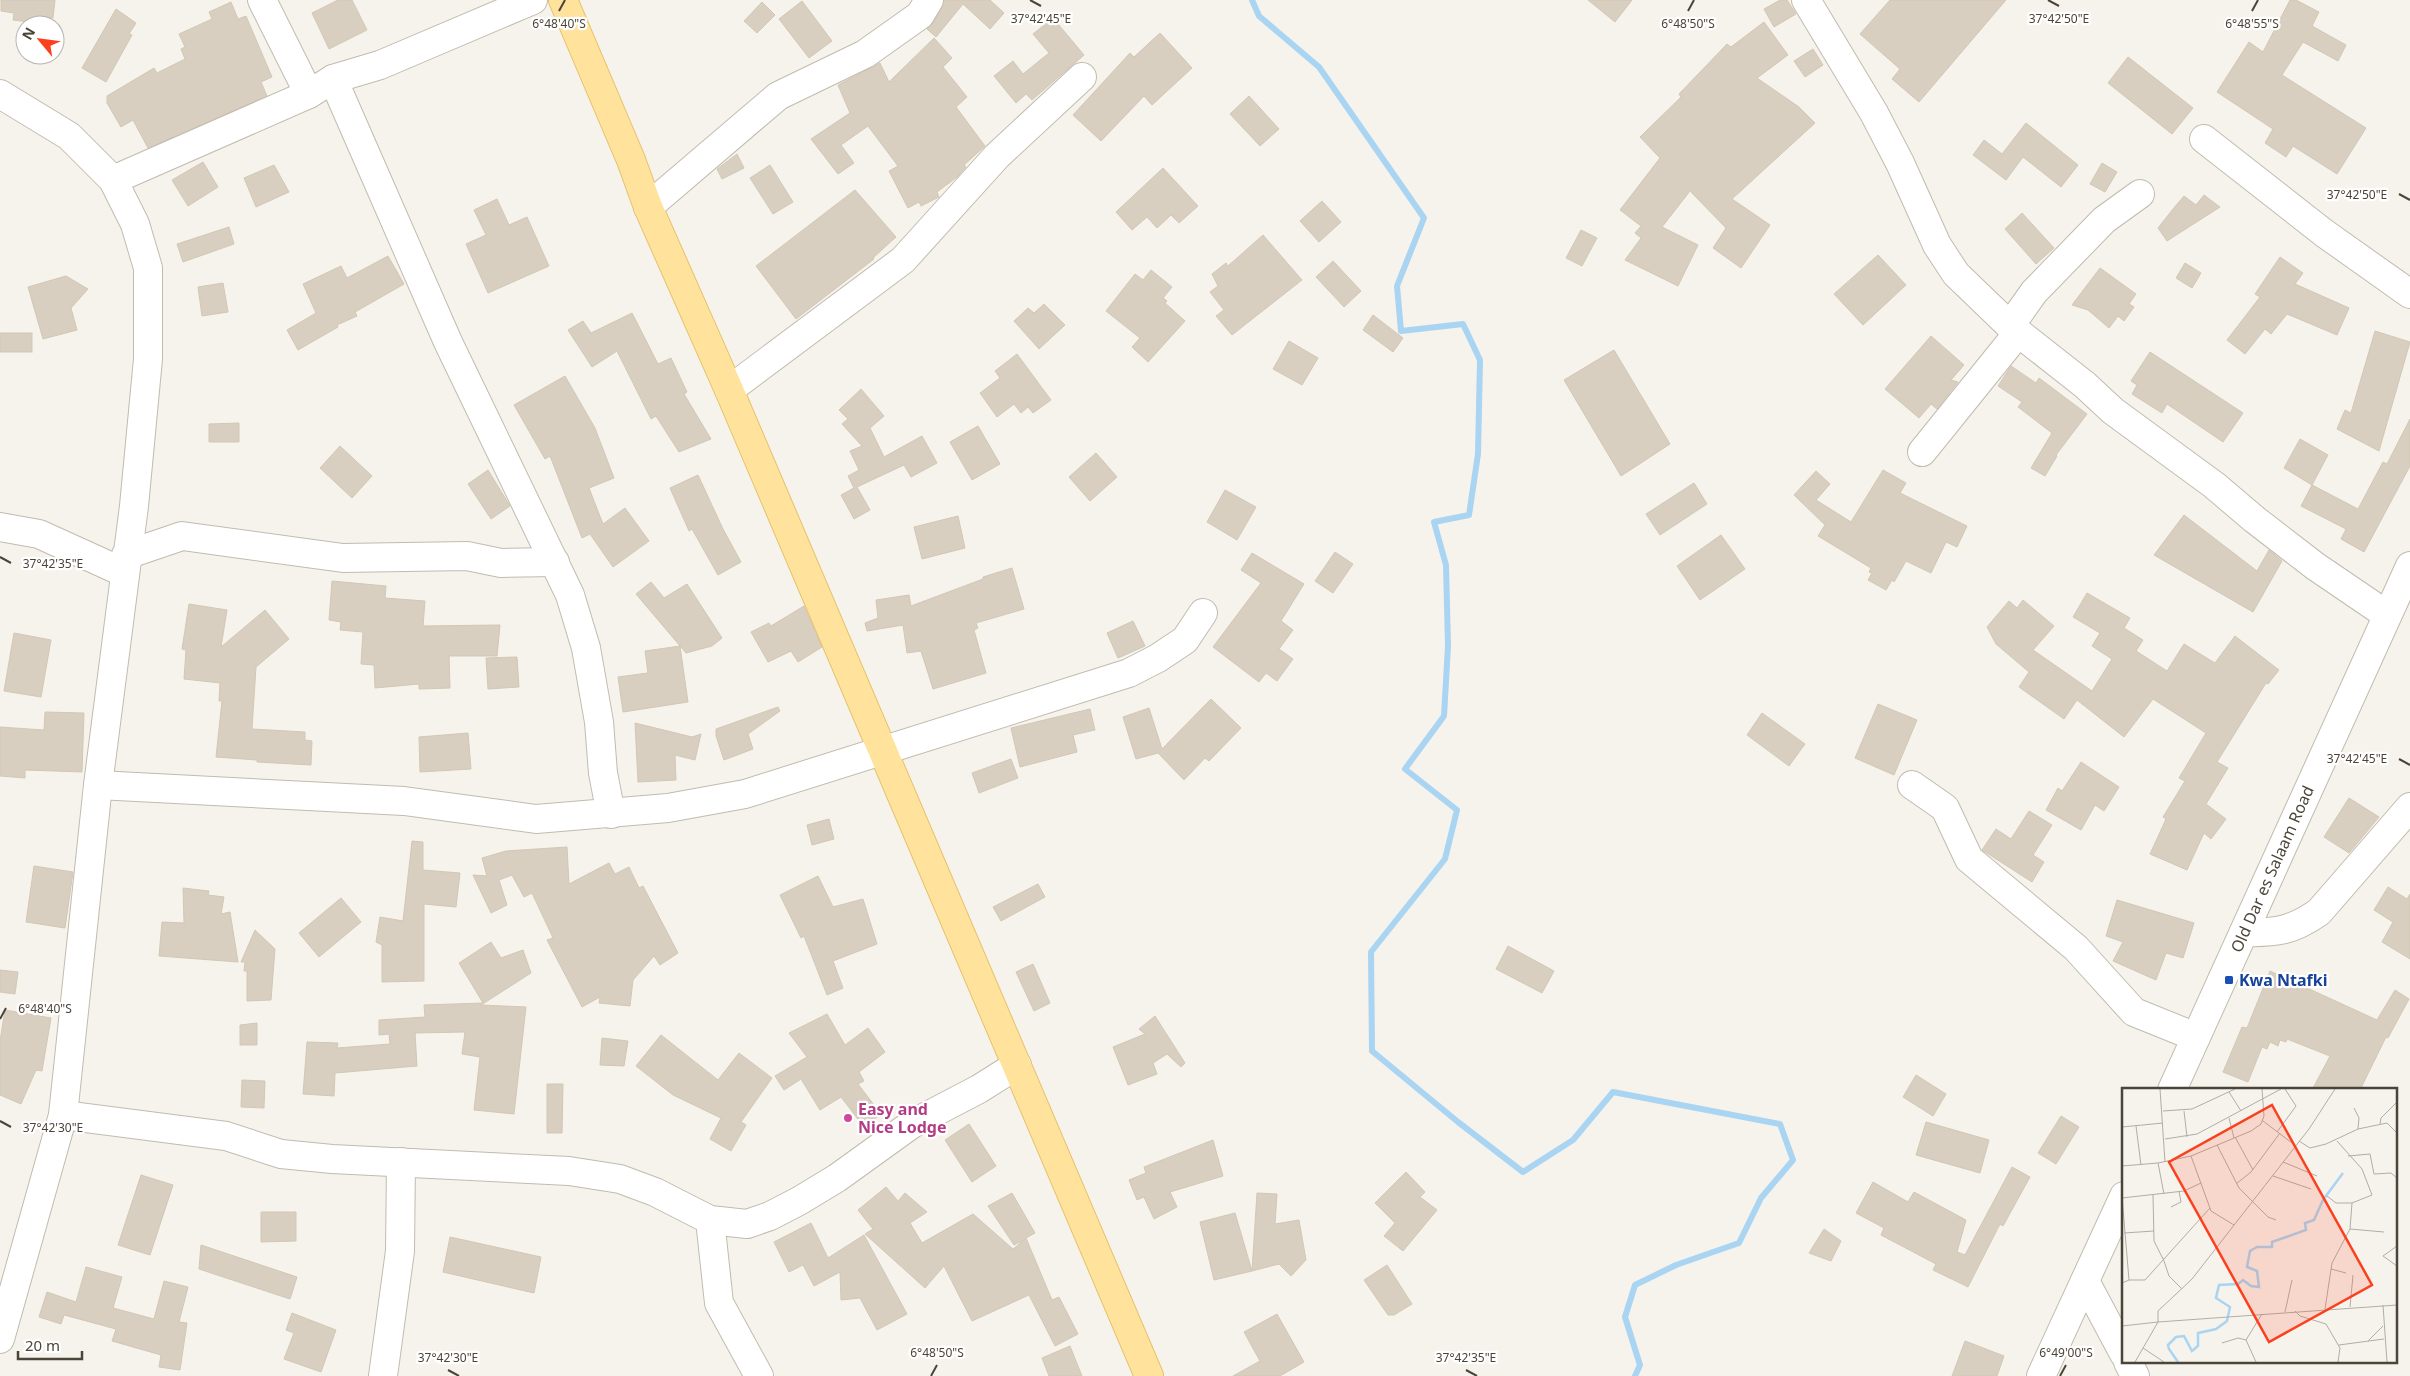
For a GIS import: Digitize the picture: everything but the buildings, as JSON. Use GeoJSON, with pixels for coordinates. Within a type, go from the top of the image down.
{"type":"FeatureCollection","features":[{"type":"Feature","properties":{"kind":"main road"},"geometry":{"type":"LineString","coordinates":[[562,0],[631,160],[648,207],[729,390],[1149,1376]]}},
{"type":"Feature","properties":{"kind":"street"},"geometry":{"type":"LineString","coordinates":[[262,0],[310,94]]}},
{"type":"Feature","properties":{"kind":"street"},"geometry":{"type":"LineString","coordinates":[[113,180],[310,94],[334,79],[380,65],[533,0]]}},
{"type":"Feature","properties":{"kind":"street"},"geometry":{"type":"LineString","coordinates":[[648,207],[778,96],[865,54],[920,15],[929,0]]}},
{"type":"Feature","properties":{"kind":"street"},"geometry":{"type":"LineString","coordinates":[[1806,0],[1874,113],[1900,163],[1937,245],[1956,274],[2014,329],[2085,385],[2113,411],[2214,485],[2301,556],[2387,614]]}},
{"type":"Feature","properties":{"kind":"street"},"geometry":{"type":"LineString","coordinates":[[729,390],[903,260],[997,156],[1082,77]]}},
{"type":"Feature","properties":{"kind":"street"},"geometry":{"type":"LineString","coordinates":[[334,79],[448,342],[570,595],[586,648],[598,722],[603,773],[611,814]]}},
{"type":"Feature","properties":{"kind":"street"},"geometry":{"type":"LineString","coordinates":[[0,94],[69,136],[113,180],[136,224],[148,268],[148,359],[134,506],[98,785],[63,1115],[0,1339]]}},
{"type":"Feature","properties":{"kind":"street"},"geometry":{"type":"LineString","coordinates":[[2204,139],[2324,233],[2410,294]]}},
{"type":"Feature","properties":{"kind":"street"},"geometry":{"type":"LineString","coordinates":[[1922,452],[2014,329],[2034,292],[2104,220],[2140,194]]}},
{"type":"Feature","properties":{"kind":"street"},"geometry":{"type":"LineString","coordinates":[[0,527],[39,534],[126,564],[182,536],[343,558],[467,556],[501,563],[555,562]]}},
{"type":"Feature","properties":{"kind":"street","name":"Old Dar es Salaam Road"},"geometry":{"type":"LineString","coordinates":[[2173,1088],[2410,566]]}},
{"type":"Feature","properties":{"kind":"street"},"geometry":{"type":"LineString","coordinates":[[98,785],[404,802],[536,819],[668,808],[745,794],[882,749],[1129,673],[1158,658],[1185,640],[1203,613]]}},
{"type":"Feature","properties":{"kind":"street"},"geometry":{"type":"LineString","coordinates":[[1912,785],[1945,808],[1970,859],[2076,948],[2134,1012],[2196,1037]]}},
{"type":"Feature","properties":{"kind":"street"},"geometry":{"type":"LineString","coordinates":[[2244,932],[2274,933],[2302,924],[2319,912],[2410,807]]}},
{"type":"Feature","properties":{"kind":"street"},"geometry":{"type":"LineString","coordinates":[[63,1115],[226,1136],[281,1154],[332,1159],[552,1170],[620,1179],[655,1192],[710,1220],[747,1224],[770,1216],[837,1178],[912,1124],[979,1089],[1017,1065]]}},
{"type":"Feature","properties":{"kind":"street"},"geometry":{"type":"LineString","coordinates":[[383,1376],[400,1251],[400,1162]]}},
{"type":"Feature","properties":{"kind":"street"},"geometry":{"type":"LineString","coordinates":[[2041,1376],[2122,1200]]}},
{"type":"Feature","properties":{"kind":"street"},"geometry":{"type":"LineString","coordinates":[[710,1220],[719,1303],[759,1376]]}},
{"type":"Feature","properties":{"kind":"street"},"geometry":{"type":"LineString","coordinates":[[2085,1281],[2122,1350]]}},
{"type":"Feature","properties":{"kind":"street"},"geometry":{"type":"LineString","coordinates":[[2129,1364],[2135,1376]]}},
{"type":"Feature","properties":{"kind":"waterway"},"geometry":{"type":"LineString","coordinates":[[1252,0],[1259,16],[1319,67],[1424,218],[1397,286],[1401,331],[1463,324],[1480,360],[1478,454],[1469,515],[1434,522],[1446,565],[1448,646],[1444,716],[1405,769],[1457,810],[1445,859],[1371,952],[1372,1051],[1458,1122],[1523,1172],[1573,1140],[1613,1092],[1780,1124],[1793,1160],[1761,1198],[1739,1243],[1676,1265],[1635,1285],[1625,1317],[1640,1365],[1635,1376]]}},
{"type":"Feature","properties":{"kind":"place","name":"Kwa Ntafki"},"geometry":{"type":"Point","coordinates":[2229,980]}},
{"type":"Feature","properties":{"kind":"place","name":"Easy and Nice Lodge"},"geometry":{"type":"Point","coordinates":[848,1118]}}]}
